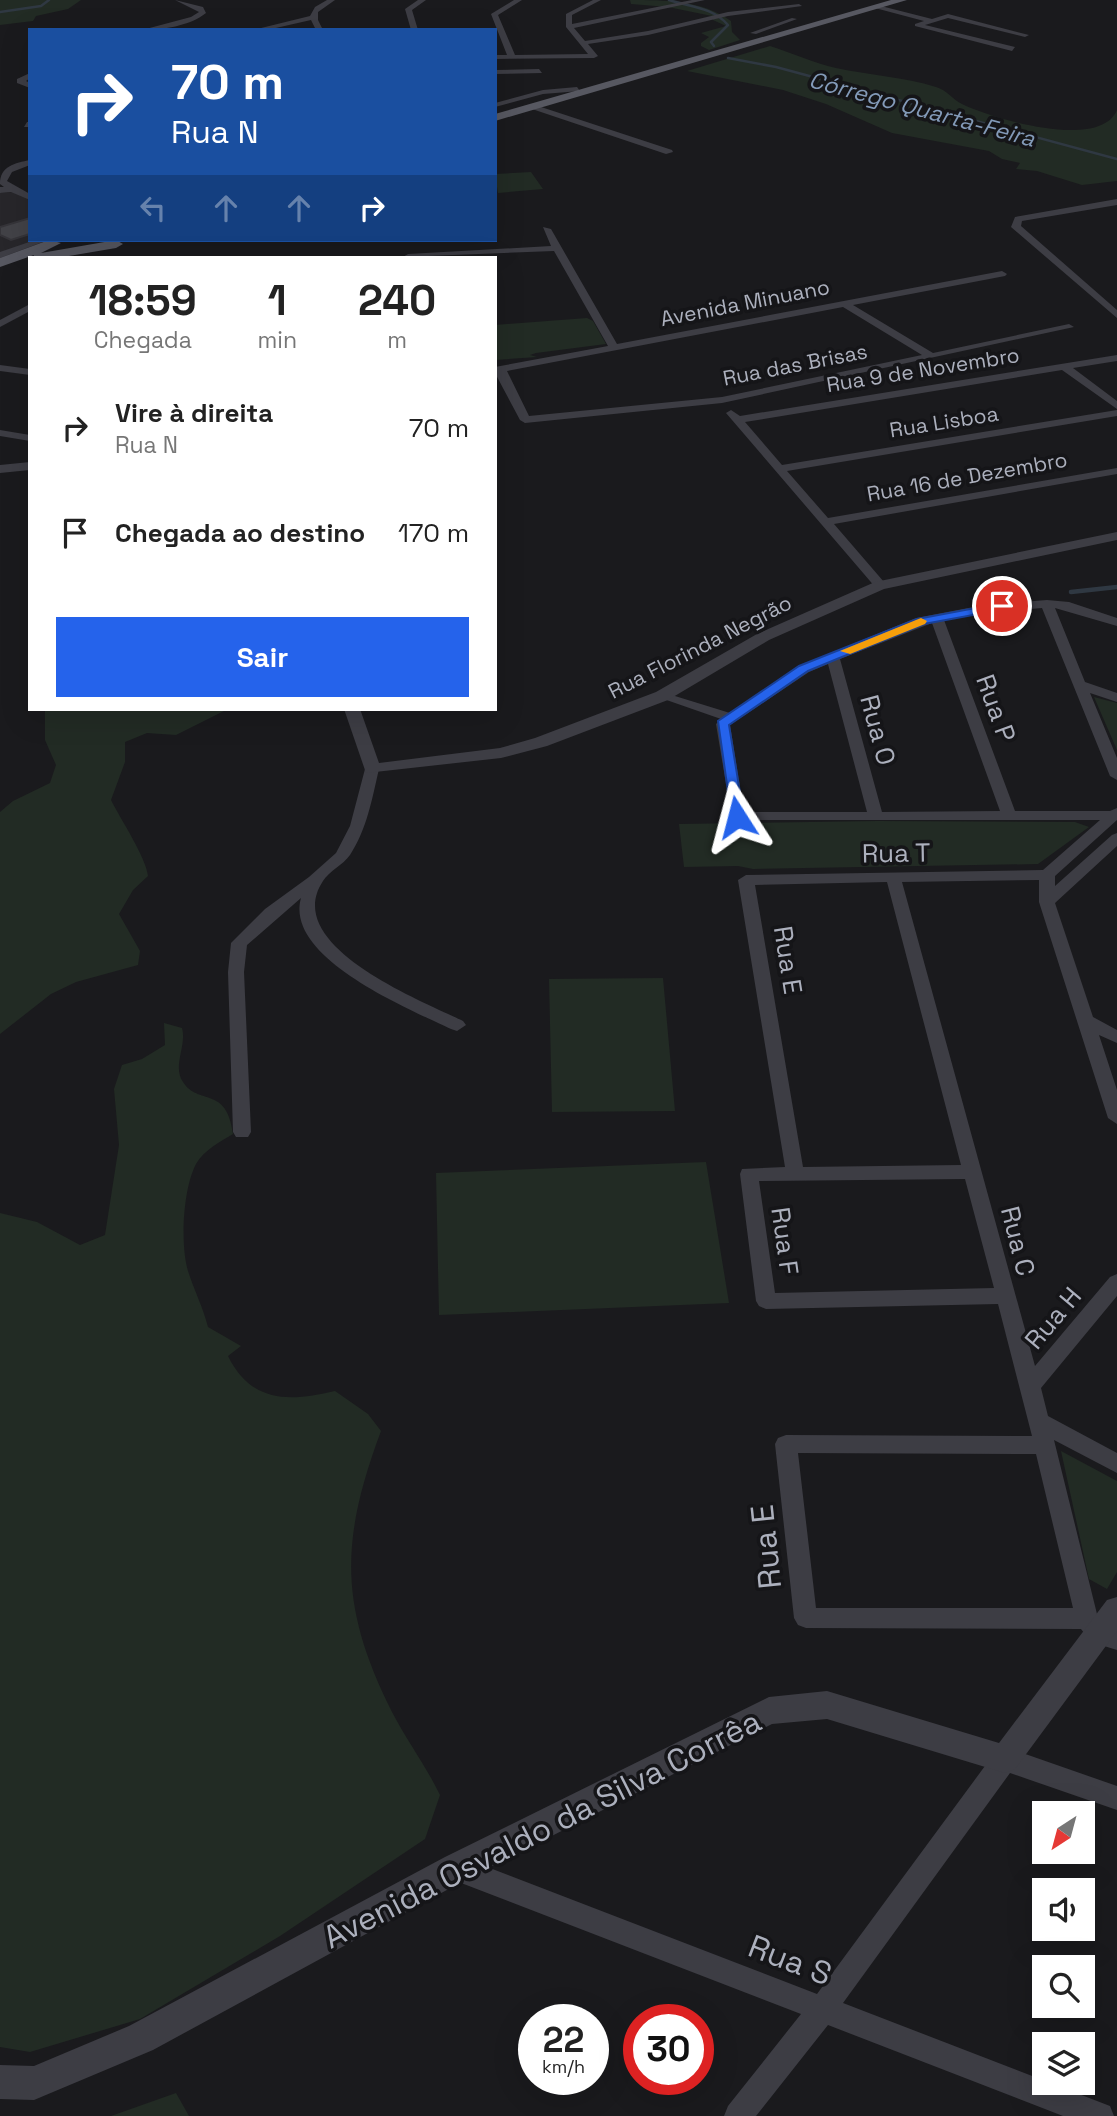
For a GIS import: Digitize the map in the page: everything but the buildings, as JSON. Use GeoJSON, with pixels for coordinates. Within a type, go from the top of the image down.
{"type":"FeatureCollection","features":[{"type":"Feature","properties":{"kind":"main road"},"geometry":{"type":"LineString","coordinates":[[497,111],[759,36],[820,13],[902,0]]}},
{"type":"Feature","properties":{"kind":"main road"},"geometry":{"type":"LineString","coordinates":[[497,117],[816,26],[881,4]]}},
{"type":"Feature","properties":{"kind":"main road"},"geometry":{"type":"LineString","coordinates":[[820,13],[837,13],[841,18]]}},
{"type":"Feature","properties":{"kind":"main road"},"geometry":{"type":"LineString","coordinates":[[796,20],[816,26]]}},
{"type":"Feature","properties":{"kind":"main road"},"geometry":{"type":"LineString","coordinates":[[0,263],[57,242]]}},
{"type":"Feature","properties":{"kind":"main road"},"geometry":{"type":"LineString","coordinates":[[88,242],[123,242]]}},
{"type":"Feature","properties":{"kind":"main road"},"geometry":{"type":"LineString","coordinates":[[46,256],[123,242]]}},
{"type":"Feature","properties":{"kind":"main road"},"geometry":{"type":"LineString","coordinates":[[0,273],[28,262]]}},
{"type":"Feature","properties":{"kind":"street"},"geometry":{"type":"LineString","coordinates":[[154,28],[193,19],[203,13],[201,8],[178,0]]}},
{"type":"Feature","properties":{"kind":"street"},"geometry":{"type":"LineString","coordinates":[[312,18],[316,8],[332,0]]}},
{"type":"Feature","properties":{"kind":"street"},"geometry":{"type":"LineString","coordinates":[[414,28],[408,9],[423,0]]}},
{"type":"Feature","properties":{"kind":"street"},"geometry":{"type":"LineString","coordinates":[[512,57],[494,14],[519,0]]}},
{"type":"Feature","properties":{"kind":"street"},"geometry":{"type":"LineString","coordinates":[[497,57],[590,58],[594,55],[569,27],[569,14],[598,0]]}},
{"type":"Feature","properties":{"kind":"street"},"geometry":{"type":"LineString","coordinates":[[569,27],[702,0]]}},
{"type":"Feature","properties":{"kind":"street"},"geometry":{"type":"LineString","coordinates":[[583,43],[648,33],[728,14],[800,3],[796,20],[754,33]]}},
{"type":"Feature","properties":{"kind":"street"},"geometry":{"type":"LineString","coordinates":[[881,4],[932,21]]}},
{"type":"Feature","properties":{"kind":"street"},"geometry":{"type":"LineString","coordinates":[[1012,50],[917,25],[948,16],[1025,34]]}},
{"type":"Feature","properties":{"kind":"street"},"geometry":{"type":"LineString","coordinates":[[265,28],[312,18]]}},
{"type":"Feature","properties":{"kind":"street"},"geometry":{"type":"LineString","coordinates":[[312,18],[319,28]]}},
{"type":"Feature","properties":{"kind":"street"},"geometry":{"type":"LineString","coordinates":[[497,72],[539,71]]}},
{"type":"Feature","properties":{"kind":"street"},"geometry":{"type":"LineString","coordinates":[[497,104],[543,92],[577,89]]}},
{"type":"Feature","properties":{"kind":"street"},"geometry":{"type":"LineString","coordinates":[[535,107],[669,152]]}},
{"type":"Feature","properties":{"kind":"street"},"geometry":{"type":"LineString","coordinates":[[28,163],[12,167],[3,182],[28,196]]}},
{"type":"Feature","properties":{"kind":"street"},"geometry":{"type":"LineString","coordinates":[[0,190],[12,189]]}},
{"type":"Feature","properties":{"kind":"street"},"geometry":{"type":"LineString","coordinates":[[1117,202],[1018,219],[1016,227],[1117,315]]}},
{"type":"Feature","properties":{"kind":"street"},"geometry":{"type":"LineString","coordinates":[[1099,204],[1108,212]]}},
{"type":"Feature","properties":{"kind":"street"},"geometry":{"type":"LineString","coordinates":[[546,229],[614,348]]}},
{"type":"Feature","properties":{"kind":"street"},"geometry":{"type":"LineString","coordinates":[[0,255],[37,242]]}},
{"type":"Feature","properties":{"kind":"street"},"geometry":{"type":"LineString","coordinates":[[417,256],[556,248]]}},
{"type":"Feature","properties":{"kind":"street"},"geometry":{"type":"LineString","coordinates":[[947,271],[960,281]]}},
{"type":"Feature","properties":{"kind":"street","name":"Avenida Minuano"},"geometry":{"type":"LineString","coordinates":[[498,370],[1002,274]]}},
{"type":"Feature","properties":{"kind":"street"},"geometry":{"type":"LineString","coordinates":[[843,303],[931,356]]}},
{"type":"Feature","properties":{"kind":"street"},"geometry":{"type":"LineString","coordinates":[[0,324],[28,308]]}},
{"type":"Feature","properties":{"kind":"street"},"geometry":{"type":"LineString","coordinates":[[17,313],[28,315]]}},
{"type":"Feature","properties":{"kind":"street","name":"Rua das Brisas"},"geometry":{"type":"LineString","coordinates":[[498,370],[525,420],[722,400],[1069,327]]}},
{"type":"Feature","properties":{"kind":"street","name":"Rua 9 de Novembro"},"geometry":{"type":"LineString","coordinates":[[736,420],[1117,358]]}},
{"type":"Feature","properties":{"kind":"street"},"geometry":{"type":"LineString","coordinates":[[1064,367],[1117,406]]}},
{"type":"Feature","properties":{"kind":"street"},"geometry":{"type":"LineString","coordinates":[[0,368],[28,372]]}},
{"type":"Feature","properties":{"kind":"street"},"geometry":{"type":"LineString","coordinates":[[722,400],[777,469],[880,585]]}},
{"type":"Feature","properties":{"kind":"street","name":"Rua Lisboa"},"geometry":{"type":"LineString","coordinates":[[777,469],[1117,413]]}},
{"type":"Feature","properties":{"kind":"street"},"geometry":{"type":"LineString","coordinates":[[0,433],[28,438]]}},
{"type":"Feature","properties":{"kind":"street"},"geometry":{"type":"LineString","coordinates":[[0,469],[28,466]]}},
{"type":"Feature","properties":{"kind":"street","name":"Rua 16 de Dezembro"},"geometry":{"type":"LineString","coordinates":[[824,522],[1117,471]]}},
{"type":"Feature","properties":{"kind":"street","name":"Rua Florinda Negrão"},"geometry":{"type":"LineString","coordinates":[[372,769],[501,753],[593,724],[662,696],[763,637],[880,585],[1117,536]]}},
{"type":"Feature","properties":{"kind":"street"},"geometry":{"type":"LineString","coordinates":[[1047,604],[1117,776]]}},
{"type":"Feature","properties":{"kind":"street"},"geometry":{"type":"LineString","coordinates":[[1115,814],[737,817],[723,724],[804,669],[921,621],[984,609],[1047,604],[1064,605],[1117,622]]}},
{"type":"Feature","properties":{"kind":"street","name":"Rua P"},"geometry":{"type":"LineString","coordinates":[[937,618],[1009,814]]}},
{"type":"Feature","properties":{"kind":"street","name":"Rua O"},"geometry":{"type":"LineString","coordinates":[[833,656],[875,815]]}},
{"type":"Feature","properties":{"kind":"street"},"geometry":{"type":"LineString","coordinates":[[1079,684],[1117,698]]}},
{"type":"Feature","properties":{"kind":"street"},"geometry":{"type":"LineString","coordinates":[[662,696],[732,718]]}},
{"type":"Feature","properties":{"kind":"street"},"geometry":{"type":"LineString","coordinates":[[242,1132],[236,972],[239,943],[342,855],[358,826],[372,769],[353,711]]}},
{"type":"Feature","properties":{"kind":"street"},"geometry":{"type":"LineString","coordinates":[[1115,814],[1047,875],[1047,902],[1117,1118]]}},
{"type":"Feature","properties":{"kind":"street"},"geometry":{"type":"LineString","coordinates":[[1047,902],[1117,838]]}},
{"type":"Feature","properties":{"kind":"street","name":"Rua T"},"geometry":{"type":"LineString","coordinates":[[746,880],[1047,875]]}},
{"type":"Feature","properties":{"kind":"street","name":"Rua C"},"geometry":{"type":"LineString","coordinates":[[893,877],[1030,1387],[1043,1445],[1101,1631]]}},
{"type":"Feature","properties":{"kind":"street"},"geometry":{"type":"LineString","coordinates":[[315,880],[307,910],[315,937],[347,967],[457,1025]]}},
{"type":"Feature","properties":{"kind":"street","name":"Rua E"},"geometry":{"type":"LineString","coordinates":[[746,880],[795,1173]]}},
{"type":"Feature","properties":{"kind":"street"},"geometry":{"type":"LineString","coordinates":[[1084,1020],[1115,1032]]}},
{"type":"Feature","properties":{"kind":"street","name":"Rua F"},"geometry":{"type":"LineString","coordinates":[[973,1172],[749,1174],[766,1301],[1005,1296]]}},
{"type":"Feature","properties":{"kind":"street","name":"Rua H"},"geometry":{"type":"LineString","coordinates":[[1030,1387],[1117,1283]]}},
{"type":"Feature","properties":{"kind":"street"},"geometry":{"type":"LineString","coordinates":[[1037,1420],[1117,1464]]}},
{"type":"Feature","properties":{"kind":"street","name":"Rua E"},"geometry":{"type":"LineString","coordinates":[[1043,1445],[786,1444],[806,1618],[1101,1631]]}},
{"type":"Feature","properties":{"kind":"street"},"geometry":{"type":"LineString","coordinates":[[738,2116],[822,2010],[1117,1609]]}},
{"type":"Feature","properties":{"kind":"street","name":"Avenida Osvaldo da Silva Corrêa"},"geometry":{"type":"LineString","coordinates":[[0,2082],[34,2083],[141,2038],[456,1868],[769,1712],[827,1705],[1005,1759]]}},
{"type":"Feature","properties":{"kind":"street"},"geometry":{"type":"LineString","coordinates":[[1005,1759],[1117,1798]]}},
{"type":"Feature","properties":{"kind":"street","name":"Rua S"},"geometry":{"type":"LineString","coordinates":[[456,1868],[1100,2116]]}},
{"type":"Feature","properties":{"kind":"shaded area"},"geometry":{"type":"Polygon","coordinates":[[[0,0],[81,0],[68,9],[36,16],[33,21],[0,25],[0,0]]]}},
{"type":"Feature","properties":{"kind":"shaded area"},"geometry":{"type":"Polygon","coordinates":[[[630,0],[670,1],[708,9],[731,21],[732,32],[740,40],[709,50],[701,46],[701,43],[709,37],[701,33],[726,26],[713,20],[712,16],[668,7],[631,4],[630,0]]]}},
{"type":"Feature","properties":{"kind":"shaded area"},"geometry":{"type":"Polygon","coordinates":[[[770,46],[836,68],[936,87],[962,104],[977,110],[1045,128],[1090,128],[1107,122],[1117,110],[1117,181],[1082,185],[1037,171],[1016,169],[1020,163],[1002,159],[989,151],[892,133],[826,104],[783,90],[687,71],[770,46]]]}},
{"type":"Feature","properties":{"kind":"shaded area"},"geometry":{"type":"Polygon","coordinates":[[[531,172],[543,189],[498,193],[497,174],[531,172]]]}},
{"type":"Feature","properties":{"kind":"shaded area"},"geometry":{"type":"Polygon","coordinates":[[[13,192],[28,198],[28,242],[49,242],[0,259],[0,193],[13,192]]]}},
{"type":"Feature","properties":{"kind":"shaded area"},"geometry":{"type":"Polygon","coordinates":[[[587,318],[593,321],[606,344],[530,355],[537,357],[497,360],[497,325],[587,318]]]}},
{"type":"Feature","properties":{"kind":"shaded area"},"geometry":{"type":"Polygon","coordinates":[[[1094,697],[1117,703],[1117,750],[1094,697]]]}},
{"type":"Feature","properties":{"kind":"shaded area"},"geometry":{"type":"Polygon","coordinates":[[[45,711],[224,711],[176,735],[147,733],[125,742],[125,762],[111,800],[138,849],[148,876],[133,890],[119,914],[140,951],[138,965],[76,982],[51,994],[0,1034],[0,812],[13,801],[50,783],[56,765],[45,740],[45,711]]]}},
{"type":"Feature","properties":{"kind":"shaded area"},"geometry":{"type":"Polygon","coordinates":[[[1075,822],[1089,827],[1038,864],[753,869],[738,866],[684,867],[679,824],[1075,822]]]}},
{"type":"Feature","properties":{"kind":"shaded area"},"geometry":{"type":"Polygon","coordinates":[[[663,978],[675,1111],[552,1112],[549,979],[663,978]]]}},
{"type":"Feature","properties":{"kind":"shaded area"},"geometry":{"type":"Polygon","coordinates":[[[164,1023],[182,1028],[179,1069],[183,1082],[189,1089],[218,1102],[225,1109],[233,1134],[199,1159],[188,1187],[186,1202],[186,1260],[208,1327],[241,1346],[228,1356],[237,1371],[260,1391],[287,1397],[302,1397],[335,1391],[368,1414],[381,1431],[358,1506],[352,1540],[354,1606],[362,1639],[392,1712],[440,1795],[425,1839],[280,1936],[140,2019],[30,2052],[0,2047],[0,1213],[37,1222],[80,1245],[105,1235],[119,1145],[114,1089],[122,1065],[142,1059],[165,1045],[164,1023]]]}},
{"type":"Feature","properties":{"kind":"shaded area"},"geometry":{"type":"Polygon","coordinates":[[[706,1162],[729,1303],[439,1315],[436,1173],[706,1162]]]}},
{"type":"Feature","properties":{"kind":"shaded area"},"geometry":{"type":"Polygon","coordinates":[[[1061,1451],[1117,1481],[1117,1572],[1107,1589],[1089,1579],[1061,1451]]]}},
{"type":"Feature","properties":{"kind":"shaded area"},"geometry":{"type":"Polygon","coordinates":[[[176,2093],[189,2116],[111,2116],[176,2093]]]}},
{"type":"Feature","properties":{"kind":"waterway","name":"Córrego Quarta-Feira"},"geometry":{"type":"LineString","coordinates":[[0,12],[41,6],[49,0]]}},
{"type":"Feature","properties":{"kind":"waterway","name":"Córrego Quarta-Feira"},"geometry":{"type":"LineString","coordinates":[[669,0],[708,11],[728,25],[711,42],[714,46]]}},
{"type":"Feature","properties":{"kind":"waterway","name":"Córrego Quarta-Feira"},"geometry":{"type":"LineString","coordinates":[[728,58],[776,67],[1117,159]]}},
{"type":"Feature","properties":{"kind":"waterway"},"geometry":{"type":"LineString","coordinates":[[1071,592],[1117,587]]}},
{"type":"Feature","properties":{"kind":"slow traffic"},"geometry":{"type":"LineString","coordinates":[[846,651],[921,621]]}},
{"type":"Feature","properties":{"kind":"route"},"geometry":{"type":"LineString","coordinates":[[737,817],[723,724],[804,669],[833,656],[921,621],[1002,606]]}}]}
